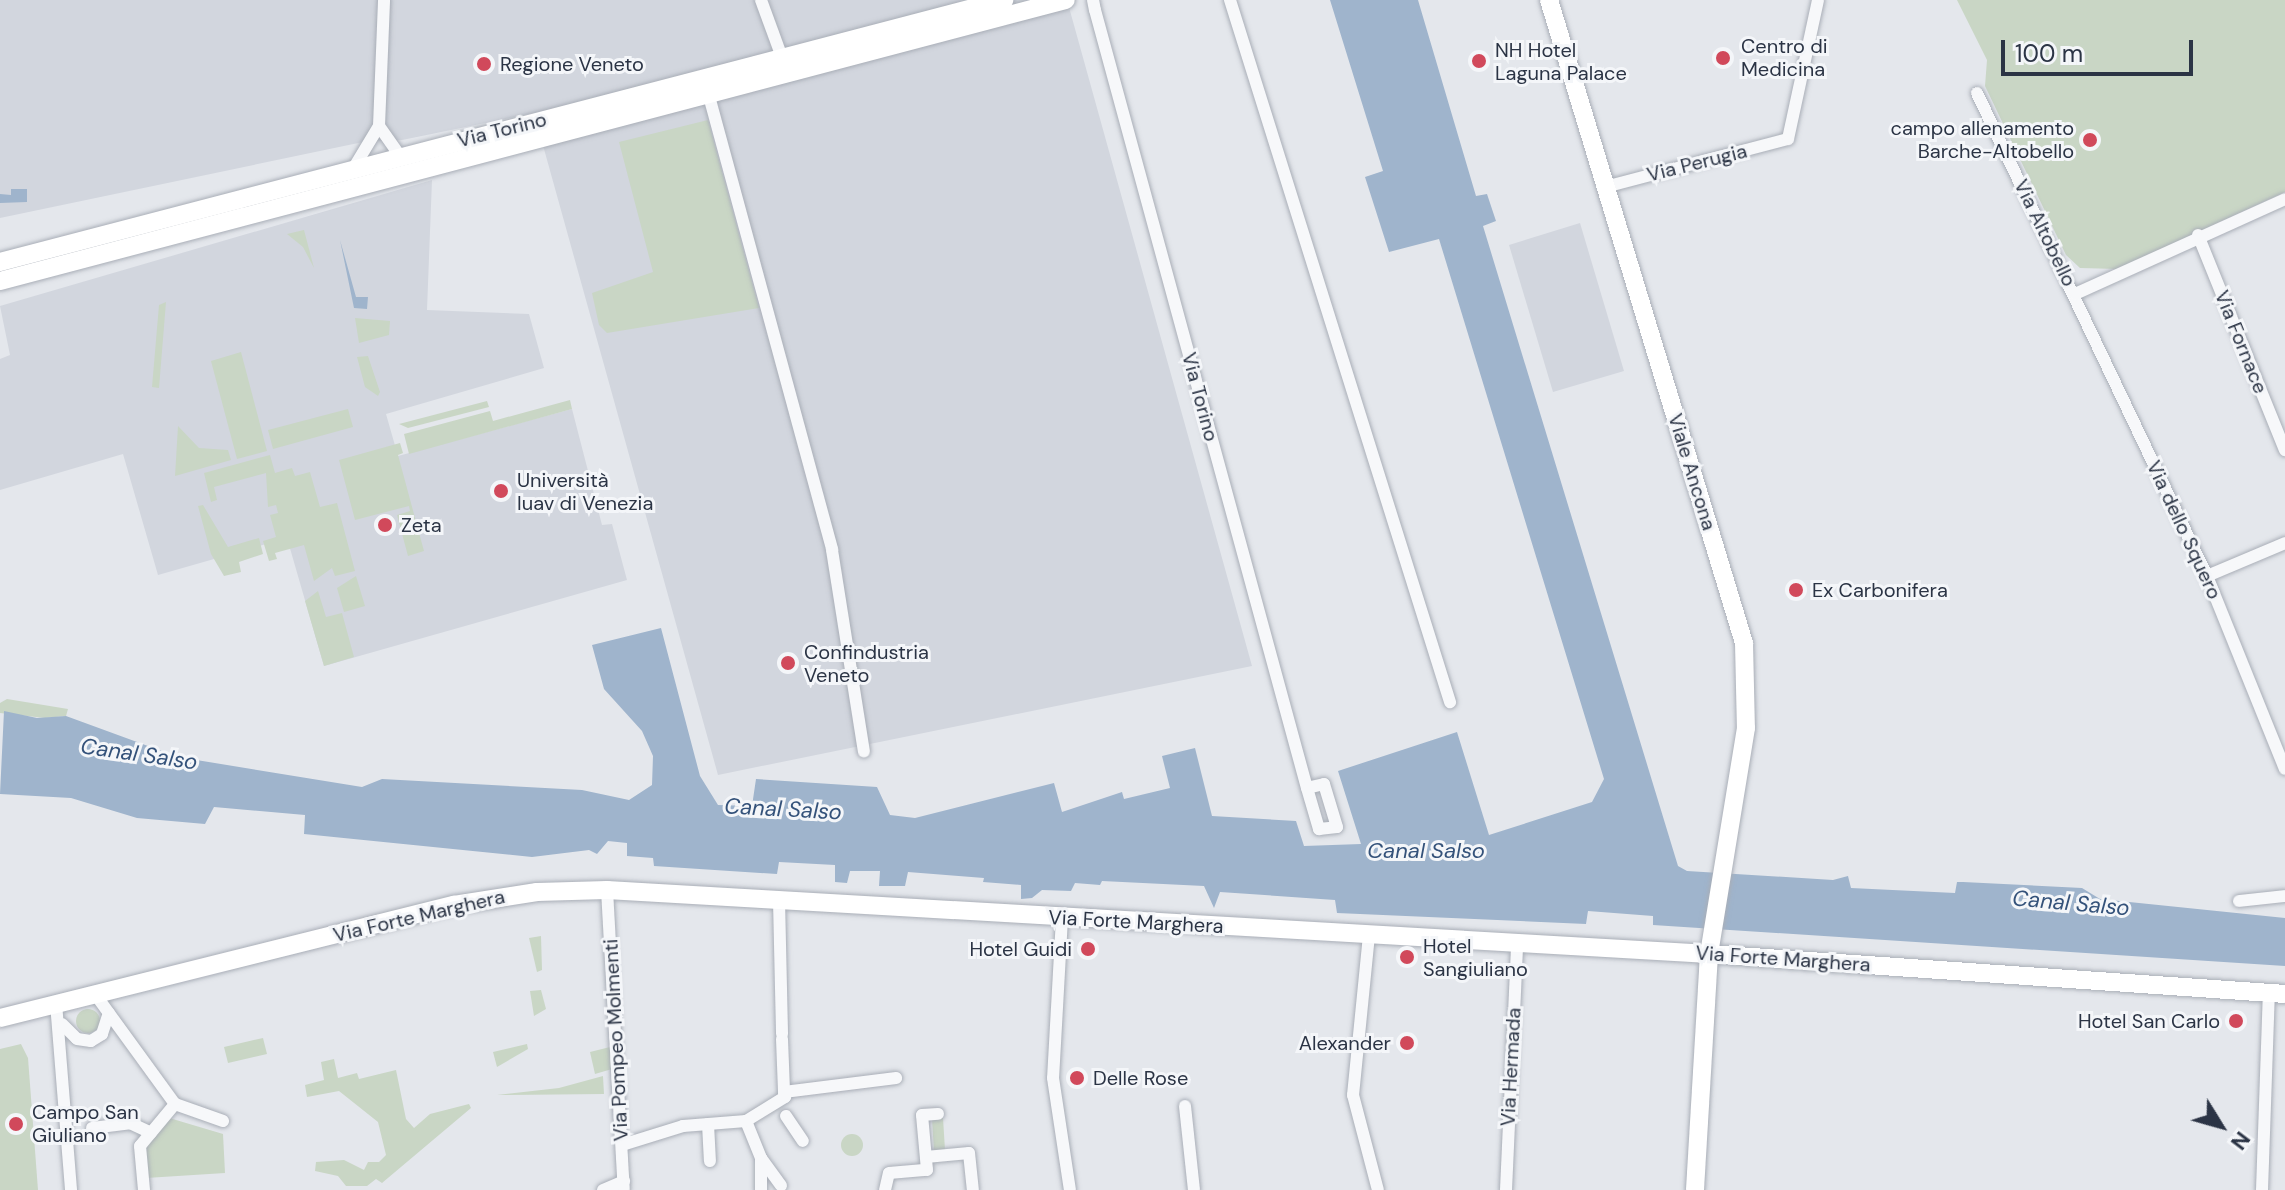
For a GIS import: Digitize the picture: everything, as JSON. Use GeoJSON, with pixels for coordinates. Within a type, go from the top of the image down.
{"type":"FeatureCollection","features":[{"type":"Feature","properties":{"kind":"street"},"geometry":{"type":"LineString","coordinates":[[353,169],[379,126],[384,0]]}},
{"type":"Feature","properties":{"kind":"street"},"geometry":{"type":"LineString","coordinates":[[761,0],[783,60]]}},
{"type":"Feature","properties":{"kind":"street","name":"Via Torino"},"geometry":{"type":"LineString","coordinates":[[0,262],[1004,0]]}},
{"type":"Feature","properties":{"kind":"street","name":"Via Torino"},"geometry":{"type":"LineString","coordinates":[[0,281],[1066,0]]}},
{"type":"Feature","properties":{"kind":"street"},"geometry":{"type":"LineString","coordinates":[[1230,0],[1450,702]]}},
{"type":"Feature","properties":{"kind":"street","name":"Viale Ancona"},"geometry":{"type":"LineString","coordinates":[[1549,0],[1744,643],[1746,728],[1710,946],[1695,1190]]}},
{"type":"Feature","properties":{"kind":"street","name":"Via Perugia"},"geometry":{"type":"LineString","coordinates":[[1605,187],[1788,139],[1818,0]]}},
{"type":"Feature","properties":{"kind":"street","name":"Via Torino"},"geometry":{"type":"LineString","coordinates":[[1091,2],[1307,788]]}},
{"type":"Feature","properties":{"kind":"street","name":"Via Altobello"},"geometry":{"type":"LineString","coordinates":[[1977,93],[2075,294],[2198,235],[2285,199]]}},
{"type":"Feature","properties":{"kind":"street"},"geometry":{"type":"LineString","coordinates":[[709,96],[832,550],[864,751]]}},
{"type":"Feature","properties":{"kind":"street"},"geometry":{"type":"LineString","coordinates":[[379,126],[400,156]]}},
{"type":"Feature","properties":{"kind":"street","name":"Via Fornace"},"geometry":{"type":"LineString","coordinates":[[2198,235],[2285,450]]}},
{"type":"Feature","properties":{"kind":"street","name":"Via dello Squero"},"geometry":{"type":"LineString","coordinates":[[2075,294],[2207,576],[2285,769]]}},
{"type":"Feature","properties":{"kind":"street"},"geometry":{"type":"LineString","coordinates":[[2207,576],[2285,543]]}},
{"type":"Feature","properties":{"kind":"street","name":"Via Forte Marghera"},"geometry":{"type":"LineString","coordinates":[[0,1018],[454,905],[537,892],[607,890],[1517,944],[1710,946],[2277,994]]}},
{"type":"Feature","properties":{"kind":"street","name":"Via Pompeo Molmenti"},"geometry":{"type":"LineString","coordinates":[[607,890],[624,1186]]}},
{"type":"Feature","properties":{"kind":"street"},"geometry":{"type":"LineString","coordinates":[[2239,901],[2285,896]]}},
{"type":"Feature","properties":{"kind":"street"},"geometry":{"type":"LineString","coordinates":[[779,900],[784,1092]]}},
{"type":"Feature","properties":{"kind":"street"},"geometry":{"type":"LineString","coordinates":[[1062,918],[1053,1078],[1070,1190]]}},
{"type":"Feature","properties":{"kind":"street"},"geometry":{"type":"LineString","coordinates":[[1369,935],[1353,1095],[1378,1190]]}},
{"type":"Feature","properties":{"kind":"street","name":"Via Hermada"},"geometry":{"type":"LineString","coordinates":[[1506,1190],[1517,944]]}},
{"type":"Feature","properties":{"kind":"street"},"geometry":{"type":"LineString","coordinates":[[95,994],[175,1104],[223,1121]]}},
{"type":"Feature","properties":{"kind":"street"},"geometry":{"type":"LineString","coordinates":[[2262,1190],[2277,994]]}},
{"type":"Feature","properties":{"kind":"street"},"geometry":{"type":"LineString","coordinates":[[56,1003],[62,1024],[71,1190]]}},
{"type":"Feature","properties":{"kind":"street"},"geometry":{"type":"LineString","coordinates":[[62,1024],[77,1039],[91,1041],[106,1028],[109,1013]]}},
{"type":"Feature","properties":{"kind":"street"},"geometry":{"type":"LineString","coordinates":[[622,1145],[683,1126],[746,1121],[767,1110],[784,1092],[896,1078]]}},
{"type":"Feature","properties":{"kind":"street"},"geometry":{"type":"LineString","coordinates":[[144,1190],[140,1146],[175,1104]]}},
{"type":"Feature","properties":{"kind":"street"},"geometry":{"type":"LineString","coordinates":[[1185,1106],[1194,1190]]}},
{"type":"Feature","properties":{"kind":"street"},"geometry":{"type":"LineString","coordinates":[[926,1163],[922,1115],[938,1114]]}},
{"type":"Feature","properties":{"kind":"street"},"geometry":{"type":"LineString","coordinates":[[786,1116],[803,1141]]}},
{"type":"Feature","properties":{"kind":"street"},"geometry":{"type":"LineString","coordinates":[[746,1121],[761,1158],[784,1188]]}},
{"type":"Feature","properties":{"kind":"street"},"geometry":{"type":"LineString","coordinates":[[92,1128],[130,1123],[151,1133]]}},
{"type":"Feature","properties":{"kind":"street"},"geometry":{"type":"LineString","coordinates":[[708,1124],[710,1161]]}},
{"type":"Feature","properties":{"kind":"street"},"geometry":{"type":"LineString","coordinates":[[885,1190],[889,1173],[964,1154],[973,1190]]}},
{"type":"Feature","properties":{"kind":"street"},"geometry":{"type":"LineString","coordinates":[[761,1158],[763,1190],[784,1188]]}},
{"type":"Feature","properties":{"kind":"street"},"geometry":{"type":"LineString","coordinates":[[603,1190],[624,1186]]}},
{"type":"Feature","properties":{"kind":"shaded area"},"geometry":{"type":"Polygon","coordinates":[[[0,0],[1067,0],[1252,666],[718,775],[534,113],[402,140],[363,142],[0,218],[0,0]]]}},
{"type":"Feature","properties":{"kind":"shaded area"},"geometry":{"type":"Polygon","coordinates":[[[432,180],[427,310],[529,314],[544,368],[386,414],[398,456],[572,409],[602,525],[612,524],[627,580],[324,666],[287,538],[158,575],[123,454],[0,490],[0,359],[10,355],[0,306],[432,180]]]}},
{"type":"Feature","properties":{"kind":"shaded area"},"geometry":{"type":"Polygon","coordinates":[[[1580,223],[1624,371],[1553,392],[1509,245],[1580,223]]]}},
{"type":"Feature","properties":{"kind":"green space"},"geometry":{"type":"Polygon","coordinates":[[[1957,0],[2285,0],[2285,192],[2118,269],[2080,268],[2066,255],[1985,86],[1987,60],[1957,0]]]}},
{"type":"Feature","properties":{"kind":"green space"},"geometry":{"type":"Polygon","coordinates":[[[708,120],[759,308],[607,333],[599,325],[592,293],[653,272],[619,142],[708,120]]]}},
{"type":"Feature","properties":{"kind":"green space"},"geometry":{"type":"Polygon","coordinates":[[[304,230],[314,268],[303,247],[287,234],[304,230]]]}},
{"type":"Feature","properties":{"kind":"green space"},"geometry":{"type":"Polygon","coordinates":[[[166,302],[159,388],[152,387],[159,305],[166,302]]]}},
{"type":"Feature","properties":{"kind":"green space"},"geometry":{"type":"Polygon","coordinates":[[[355,318],[390,321],[389,335],[359,343],[355,318]]]}},
{"type":"Feature","properties":{"kind":"green space"},"geometry":{"type":"Polygon","coordinates":[[[241,352],[267,451],[237,459],[211,361],[241,352]]]}},
{"type":"Feature","properties":{"kind":"green space"},"geometry":{"type":"Polygon","coordinates":[[[368,356],[380,392],[378,396],[365,387],[357,357],[368,356]]]}},
{"type":"Feature","properties":{"kind":"green space"},"geometry":{"type":"Polygon","coordinates":[[[570,400],[572,409],[409,454],[404,434],[490,411],[493,421],[570,400]]]}},
{"type":"Feature","properties":{"kind":"green space"},"geometry":{"type":"Polygon","coordinates":[[[487,401],[489,407],[408,428],[399,424],[487,401]]]}},
{"type":"Feature","properties":{"kind":"green space"},"geometry":{"type":"Polygon","coordinates":[[[348,409],[353,427],[273,449],[268,430],[348,409]]]}},
{"type":"Feature","properties":{"kind":"green space"},"geometry":{"type":"Polygon","coordinates":[[[178,426],[199,448],[228,450],[231,460],[175,476],[178,426]]]}},
{"type":"Feature","properties":{"kind":"green space"},"geometry":{"type":"Polygon","coordinates":[[[400,443],[403,453],[398,455],[424,551],[408,556],[397,515],[410,511],[409,506],[355,520],[339,460],[400,443]]]}},
{"type":"Feature","properties":{"kind":"green space"},"geometry":{"type":"Polygon","coordinates":[[[270,455],[275,473],[292,468],[295,476],[310,472],[320,507],[337,503],[355,571],[335,576],[332,568],[314,581],[304,545],[275,553],[277,559],[269,561],[263,541],[276,537],[270,515],[278,513],[276,505],[268,507],[266,473],[214,487],[217,500],[211,502],[204,473],[270,455]]]}},
{"type":"Feature","properties":{"kind":"green space"},"geometry":{"type":"Polygon","coordinates":[[[203,505],[228,547],[259,538],[263,554],[239,562],[241,572],[224,576],[211,554],[198,506],[203,505]]]}},
{"type":"Feature","properties":{"kind":"green space"},"geometry":{"type":"Polygon","coordinates":[[[356,576],[365,606],[344,612],[337,588],[356,576]]]}},
{"type":"Feature","properties":{"kind":"green space"},"geometry":{"type":"Polygon","coordinates":[[[318,591],[326,617],[342,613],[354,657],[324,666],[305,601],[318,591]]]}},
{"type":"Feature","properties":{"kind":"green space"},"geometry":{"type":"Polygon","coordinates":[[[7,699],[68,709],[66,716],[45,718],[0,713],[0,703],[7,699]]]}},
{"type":"Feature","properties":{"kind":"green space"},"geometry":{"type":"Polygon","coordinates":[[[541,936],[542,970],[537,972],[529,938],[541,936]]]}},
{"type":"Feature","properties":{"kind":"green space"},"geometry":{"type":"Polygon","coordinates":[[[541,990],[546,1009],[534,1016],[530,991],[541,990]]]}},
{"type":"Feature","properties":{"kind":"green space"},"geometry":{"type":"Polygon","coordinates":[[[88,1009],[97,1012],[100,1021],[97,1030],[88,1033],[79,1030],[76,1021],[79,1012],[88,1009]]]}},
{"type":"Feature","properties":{"kind":"green space"},"geometry":{"type":"Polygon","coordinates":[[[263,1038],[267,1054],[228,1063],[224,1047],[263,1038]]]}},
{"type":"Feature","properties":{"kind":"green space","name":"Campo San Giuliano"},"geometry":{"type":"Polygon","coordinates":[[[21,1044],[28,1058],[38,1190],[0,1190],[0,1049],[21,1044]]]}},
{"type":"Feature","properties":{"kind":"green space"},"geometry":{"type":"Polygon","coordinates":[[[527,1044],[528,1049],[497,1067],[493,1052],[527,1044]]]}},
{"type":"Feature","properties":{"kind":"green space"},"geometry":{"type":"Polygon","coordinates":[[[610,1047],[612,1069],[595,1074],[590,1052],[610,1047]]]}},
{"type":"Feature","properties":{"kind":"green space"},"geometry":{"type":"Polygon","coordinates":[[[334,1059],[338,1078],[357,1073],[359,1079],[396,1070],[406,1119],[414,1128],[430,1114],[469,1104],[471,1108],[382,1183],[376,1179],[367,1186],[346,1186],[338,1176],[315,1171],[316,1162],[344,1160],[364,1170],[368,1162],[379,1162],[386,1155],[378,1122],[339,1091],[307,1097],[305,1085],[324,1080],[321,1062],[334,1059]]]}},
{"type":"Feature","properties":{"kind":"green space"},"geometry":{"type":"Polygon","coordinates":[[[603,1076],[604,1094],[497,1095],[559,1088],[603,1076]]]}},
{"type":"Feature","properties":{"kind":"green space"},"geometry":{"type":"Polygon","coordinates":[[[166,1117],[223,1134],[225,1173],[146,1178],[143,1148],[166,1117]]]}},
{"type":"Feature","properties":{"kind":"green space"},"geometry":{"type":"Polygon","coordinates":[[[943,1118],[945,1150],[934,1151],[932,1119],[943,1118]]]}},
{"type":"Feature","properties":{"kind":"green space"},"geometry":{"type":"Polygon","coordinates":[[[848,1134],[856,1134],[863,1145],[856,1156],[848,1156],[841,1149],[841,1141],[848,1134]]]}},
{"type":"Feature","properties":{"kind":"water","name":"Canal Salso"},"geometry":{"type":"Polygon","coordinates":[[[1330,0],[1418,0],[1476,196],[1487,194],[1496,221],[1483,226],[1678,866],[1687,871],[1833,880],[1848,876],[1851,888],[1955,893],[1957,882],[1963,882],[2082,888],[2100,899],[2285,918],[2285,966],[1653,925],[1653,916],[1588,911],[1586,924],[1337,913],[1335,900],[1220,892],[1214,908],[1204,886],[1102,881],[1100,885],[1075,883],[1071,891],[1042,890],[1032,898],[1021,899],[1021,885],[983,882],[984,878],[908,872],[905,886],[879,886],[880,871],[850,871],[847,883],[835,882],[835,865],[779,862],[777,874],[654,866],[653,858],[627,856],[627,843],[608,841],[597,854],[589,850],[532,857],[304,834],[305,815],[214,807],[205,824],[137,818],[71,798],[0,794],[4,711],[37,718],[66,716],[178,757],[362,787],[382,779],[582,790],[629,800],[652,785],[653,756],[642,731],[604,689],[592,645],[661,628],[700,776],[718,805],[752,806],[756,779],[877,787],[890,815],[915,818],[1054,783],[1062,812],[1122,792],[1124,799],[1170,788],[1162,756],[1195,748],[1212,816],[1296,821],[1304,846],[1361,844],[1338,771],[1457,732],[1489,835],[1592,802],[1604,779],[1439,239],[1389,252],[1365,177],[1383,171],[1330,0]]]}},
{"type":"Feature","properties":{"kind":"water"},"geometry":{"type":"Polygon","coordinates":[[[11,189],[27,189],[27,202],[0,203],[0,194],[11,195],[11,189]]]}},
{"type":"Feature","properties":{"kind":"water"},"geometry":{"type":"Polygon","coordinates":[[[340,240],[356,297],[368,297],[367,309],[354,308],[340,240]]]}},
{"type":"Feature","properties":{"kind":"place","name":"Centro di Medicina"},"geometry":{"type":"Point","coordinates":[1723,58]}},
{"type":"Feature","properties":{"kind":"place","name":"NH Hotel Laguna Palace"},"geometry":{"type":"Point","coordinates":[1479,61]}},
{"type":"Feature","properties":{"kind":"place","name":"Regione Veneto"},"geometry":{"type":"Point","coordinates":[484,64]}},
{"type":"Feature","properties":{"kind":"place","name":"campo allenamento Barche-Altobello"},"geometry":{"type":"Point","coordinates":[2090,140]}},
{"type":"Feature","properties":{"kind":"place","name":"Università Iuav di Venezia"},"geometry":{"type":"Point","coordinates":[501,491]}},
{"type":"Feature","properties":{"kind":"place","name":"Zeta"},"geometry":{"type":"Point","coordinates":[385,525]}},
{"type":"Feature","properties":{"kind":"place","name":"Ex Carbonifera"},"geometry":{"type":"Point","coordinates":[1796,590]}},
{"type":"Feature","properties":{"kind":"place","name":"Confindustria Veneto"},"geometry":{"type":"Point","coordinates":[788,663]}},
{"type":"Feature","properties":{"kind":"place","name":"Hotel Guidi"},"geometry":{"type":"Point","coordinates":[1088,949]}},
{"type":"Feature","properties":{"kind":"place","name":"Hotel Sangiuliano"},"geometry":{"type":"Point","coordinates":[1407,957]}},
{"type":"Feature","properties":{"kind":"place","name":"Hotel San Carlo"},"geometry":{"type":"Point","coordinates":[2236,1021]}},
{"type":"Feature","properties":{"kind":"place","name":"Alexander"},"geometry":{"type":"Point","coordinates":[1407,1043]}},
{"type":"Feature","properties":{"kind":"place","name":"Delle Rose"},"geometry":{"type":"Point","coordinates":[1077,1078]}},
{"type":"Feature","properties":{"kind":"place","name":"Campo San Giuliano"},"geometry":{"type":"Point","coordinates":[16,1124]}}]}
